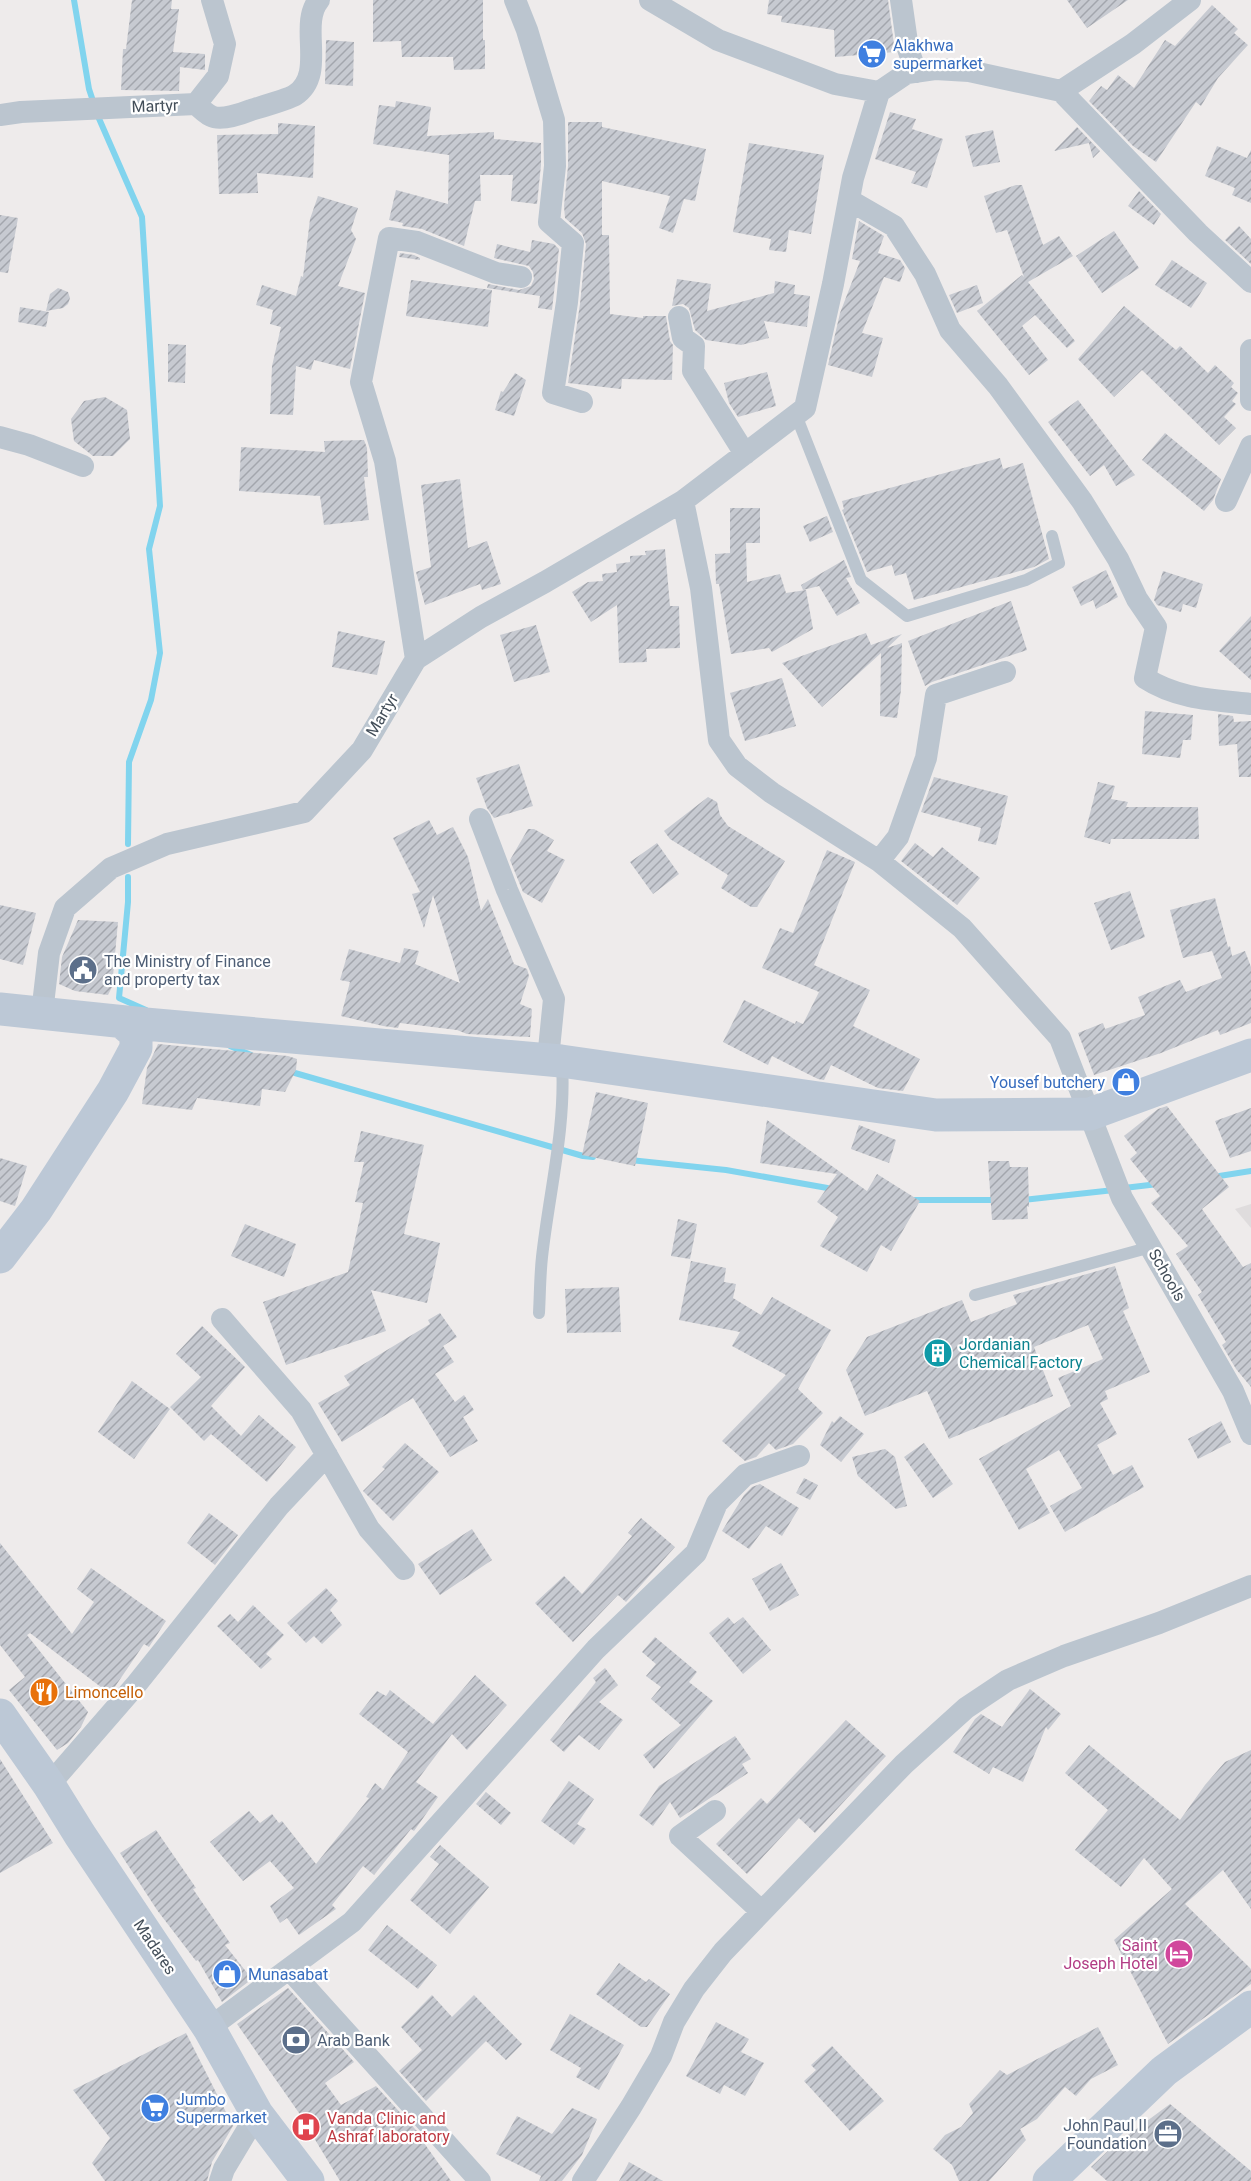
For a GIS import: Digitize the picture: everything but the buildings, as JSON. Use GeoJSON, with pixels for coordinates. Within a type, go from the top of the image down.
{"type":"FeatureCollection","features":[{"type":"Feature","properties":{"kind":"street","name":"Martyr"},"geometry":{"type":"LineString","coordinates":[[0,115],[21,112],[196,104],[218,76],[225,44],[212,0]]}},
{"type":"Feature","properties":{"kind":"street"},"geometry":{"type":"LineString","coordinates":[[196,104],[212,117],[222,117],[244,113],[295,96],[305,84],[310,68],[312,9],[319,0]]}},
{"type":"Feature","properties":{"kind":"street"},"geometry":{"type":"LineString","coordinates":[[515,0],[527,30],[554,120],[555,166],[549,222],[573,243],[567,302],[553,393],[582,402]]}},
{"type":"Feature","properties":{"kind":"street"},"geometry":{"type":"LineString","coordinates":[[650,0],[718,40],[835,84],[879,92]]}},
{"type":"Feature","properties":{"kind":"street"},"geometry":{"type":"LineString","coordinates":[[901,0],[908,49],[916,72]]}},
{"type":"Feature","properties":{"kind":"street"},"geometry":{"type":"LineString","coordinates":[[1061,90],[1133,44],[1190,0]]}},
{"type":"Feature","properties":{"kind":"street"},"geometry":{"type":"LineString","coordinates":[[521,277],[496,273],[417,242],[389,238],[361,382],[385,461],[416,659],[481,617],[683,501],[805,408],[833,284],[853,178],[879,92],[907,74],[935,69],[969,71],[1061,90],[1191,225],[1251,282]]}},
{"type":"Feature","properties":{"kind":"street"},"geometry":{"type":"LineString","coordinates":[[849,200],[894,226],[925,274],[950,330],[998,386],[1082,501],[1118,559],[1137,599],[1156,627],[1145,678],[1158,686],[1188,697],[1251,704]]}},
{"type":"Feature","properties":{"kind":"street"},"geometry":{"type":"LineString","coordinates":[[679,317],[683,338],[694,346],[693,370],[745,454]]}},
{"type":"Feature","properties":{"kind":"street"},"geometry":{"type":"LineString","coordinates":[[1251,350],[1251,400]]}},
{"type":"Feature","properties":{"kind":"street"},"geometry":{"type":"LineString","coordinates":[[0,437],[29,445],[83,466]]}},
{"type":"Feature","properties":{"kind":"street"},"geometry":{"type":"LineString","coordinates":[[1226,501],[1251,446]]}},
{"type":"Feature","properties":{"kind":"street","name":"Schools"},"geometry":{"type":"LineString","coordinates":[[683,501],[701,588],[719,740],[737,766],[772,793],[879,861],[962,928],[1060,1038],[1122,1198],[1233,1391],[1251,1434]]}},
{"type":"Feature","properties":{"kind":"street","name":"Martyr"},"geometry":{"type":"LineString","coordinates":[[42,1013],[49,953],[65,908],[111,868],[167,844],[304,812],[362,750],[416,659]]}},
{"type":"Feature","properties":{"kind":"street"},"geometry":{"type":"LineString","coordinates":[[879,861],[898,837],[926,758],[936,695],[1005,672]]}},
{"type":"Feature","properties":{"kind":"street"},"geometry":{"type":"LineString","coordinates":[[480,819],[507,890],[554,999],[555,1060]]}},
{"type":"Feature","properties":{"kind":"street"},"geometry":{"type":"LineString","coordinates":[[0,1009],[75,1017],[129,1035],[170,1026],[555,1060],[936,1115],[1090,1114],[1251,1055]]}},
{"type":"Feature","properties":{"kind":"street"},"geometry":{"type":"LineString","coordinates":[[75,1017],[108,1042],[111,1057],[110,1073],[92,1120]]}},
{"type":"Feature","properties":{"kind":"street"},"geometry":{"type":"LineString","coordinates":[[0,1257],[36,1210],[112,1091],[129,1035]]}},
{"type":"Feature","properties":{"kind":"street"},"geometry":{"type":"LineString","coordinates":[[222,1319],[301,1410],[369,1529],[404,1569]]}},
{"type":"Feature","properties":{"kind":"street"},"geometry":{"type":"LineString","coordinates":[[49,1785],[135,1686],[279,1506],[327,1455]]}},
{"type":"Feature","properties":{"kind":"street"},"geometry":{"type":"LineString","coordinates":[[209,2028],[352,1922],[596,1648],[696,1553],[717,1503],[745,1475],[799,1456]]}},
{"type":"Feature","properties":{"kind":"street"},"geometry":{"type":"LineString","coordinates":[[582,2181],[631,2107],[661,2056],[674,2022],[694,1989],[723,1952],[904,1764],[966,1708],[1008,1680],[1064,1656],[1159,1623],[1251,1586]]}},
{"type":"Feature","properties":{"kind":"street","name":"Madares"},"geometry":{"type":"LineString","coordinates":[[0,1715],[49,1785],[209,2028],[257,2114],[308,2181]]}},
{"type":"Feature","properties":{"kind":"street"},"geometry":{"type":"LineString","coordinates":[[715,1810],[680,1836],[761,1911]]}},
{"type":"Feature","properties":{"kind":"street"},"geometry":{"type":"LineString","coordinates":[[290,1970],[480,2181]]}},
{"type":"Feature","properties":{"kind":"street"},"geometry":{"type":"LineString","coordinates":[[1049,2181],[1164,2072],[1251,2007]]}},
{"type":"Feature","properties":{"kind":"street"},"geometry":{"type":"LineString","coordinates":[[220,2181],[224,2169],[257,2114]]}},
{"type":"Feature","properties":{"kind":"lane"},"geometry":{"type":"LineString","coordinates":[[796,415],[861,580],[907,616],[1026,580],[1059,563],[1052,536]]}},
{"type":"Feature","properties":{"kind":"lane"},"geometry":{"type":"LineString","coordinates":[[539,1313],[542,1257],[563,1090],[555,1060]]}},
{"type":"Feature","properties":{"kind":"lane"},"geometry":{"type":"LineString","coordinates":[[975,1295],[1151,1247]]}},
{"type":"Feature","properties":{"kind":"shaded area"},"geometry":{"type":"Polygon","coordinates":[[[1251,1204],[1251,1228],[1235,1209],[1251,1204]]]}},
{"type":"Feature","properties":{"kind":"waterway"},"geometry":{"type":"LineString","coordinates":[[74,0],[89,89],[94,104]]}},
{"type":"Feature","properties":{"kind":"waterway"},"geometry":{"type":"LineString","coordinates":[[97,114],[142,217],[160,506],[149,549],[160,653],[151,700],[129,762],[128,844]]}},
{"type":"Feature","properties":{"kind":"waterway"},"geometry":{"type":"LineString","coordinates":[[128,877],[128,902],[119,998],[146,1010]]}},
{"type":"Feature","properties":{"kind":"waterway"},"geometry":{"type":"LineString","coordinates":[[230,1046],[251,1055]]}},
{"type":"Feature","properties":{"kind":"waterway"},"geometry":{"type":"LineString","coordinates":[[288,1071],[593,1157]]}},
{"type":"Feature","properties":{"kind":"waterway"},"geometry":{"type":"LineString","coordinates":[[630,1160],[726,1170],[833,1189]]}},
{"type":"Feature","properties":{"kind":"waterway"},"geometry":{"type":"LineString","coordinates":[[1213,1177],[1251,1171]]}},
{"type":"Feature","properties":{"kind":"waterway"},"geometry":{"type":"LineString","coordinates":[[1124,1188],[1158,1184]]}},
{"type":"Feature","properties":{"kind":"waterway"},"geometry":{"type":"LineString","coordinates":[[1023,1200],[1114,1190]]}},
{"type":"Feature","properties":{"kind":"waterway"},"geometry":{"type":"LineString","coordinates":[[912,1200],[997,1200]]}},
{"type":"Feature","properties":{"kind":"place","name":"Alakhwa supermarket"},"geometry":{"type":"Point","coordinates":[872,54]}},
{"type":"Feature","properties":{"kind":"place","name":"The Ministry of Finance and property tax"},"geometry":{"type":"Point","coordinates":[83,970]}},
{"type":"Feature","properties":{"kind":"place","name":"Yousef butchery"},"geometry":{"type":"Point","coordinates":[1126,1082]}},
{"type":"Feature","properties":{"kind":"place","name":"Jordanian Chemical Factory"},"geometry":{"type":"Point","coordinates":[938,1353]}},
{"type":"Feature","properties":{"kind":"place","name":"Limoncello"},"geometry":{"type":"Point","coordinates":[44,1692]}},
{"type":"Feature","properties":{"kind":"place","name":"Saint Joseph Hotel"},"geometry":{"type":"Point","coordinates":[1179,1954]}},
{"type":"Feature","properties":{"kind":"place","name":"Munasabat"},"geometry":{"type":"Point","coordinates":[227,1974]}},
{"type":"Feature","properties":{"kind":"place","name":"Arab Bank"},"geometry":{"type":"Point","coordinates":[296,2040]}},
{"type":"Feature","properties":{"kind":"place","name":"Jumbo Supermarket"},"geometry":{"type":"Point","coordinates":[155,2108]}},
{"type":"Feature","properties":{"kind":"place","name":"Vanda Clinic and Ashraf laboratory"},"geometry":{"type":"Point","coordinates":[306,2127]}},
{"type":"Feature","properties":{"kind":"place","name":"John Paul II Foundation"},"geometry":{"type":"Point","coordinates":[1168,2134]}}]}
